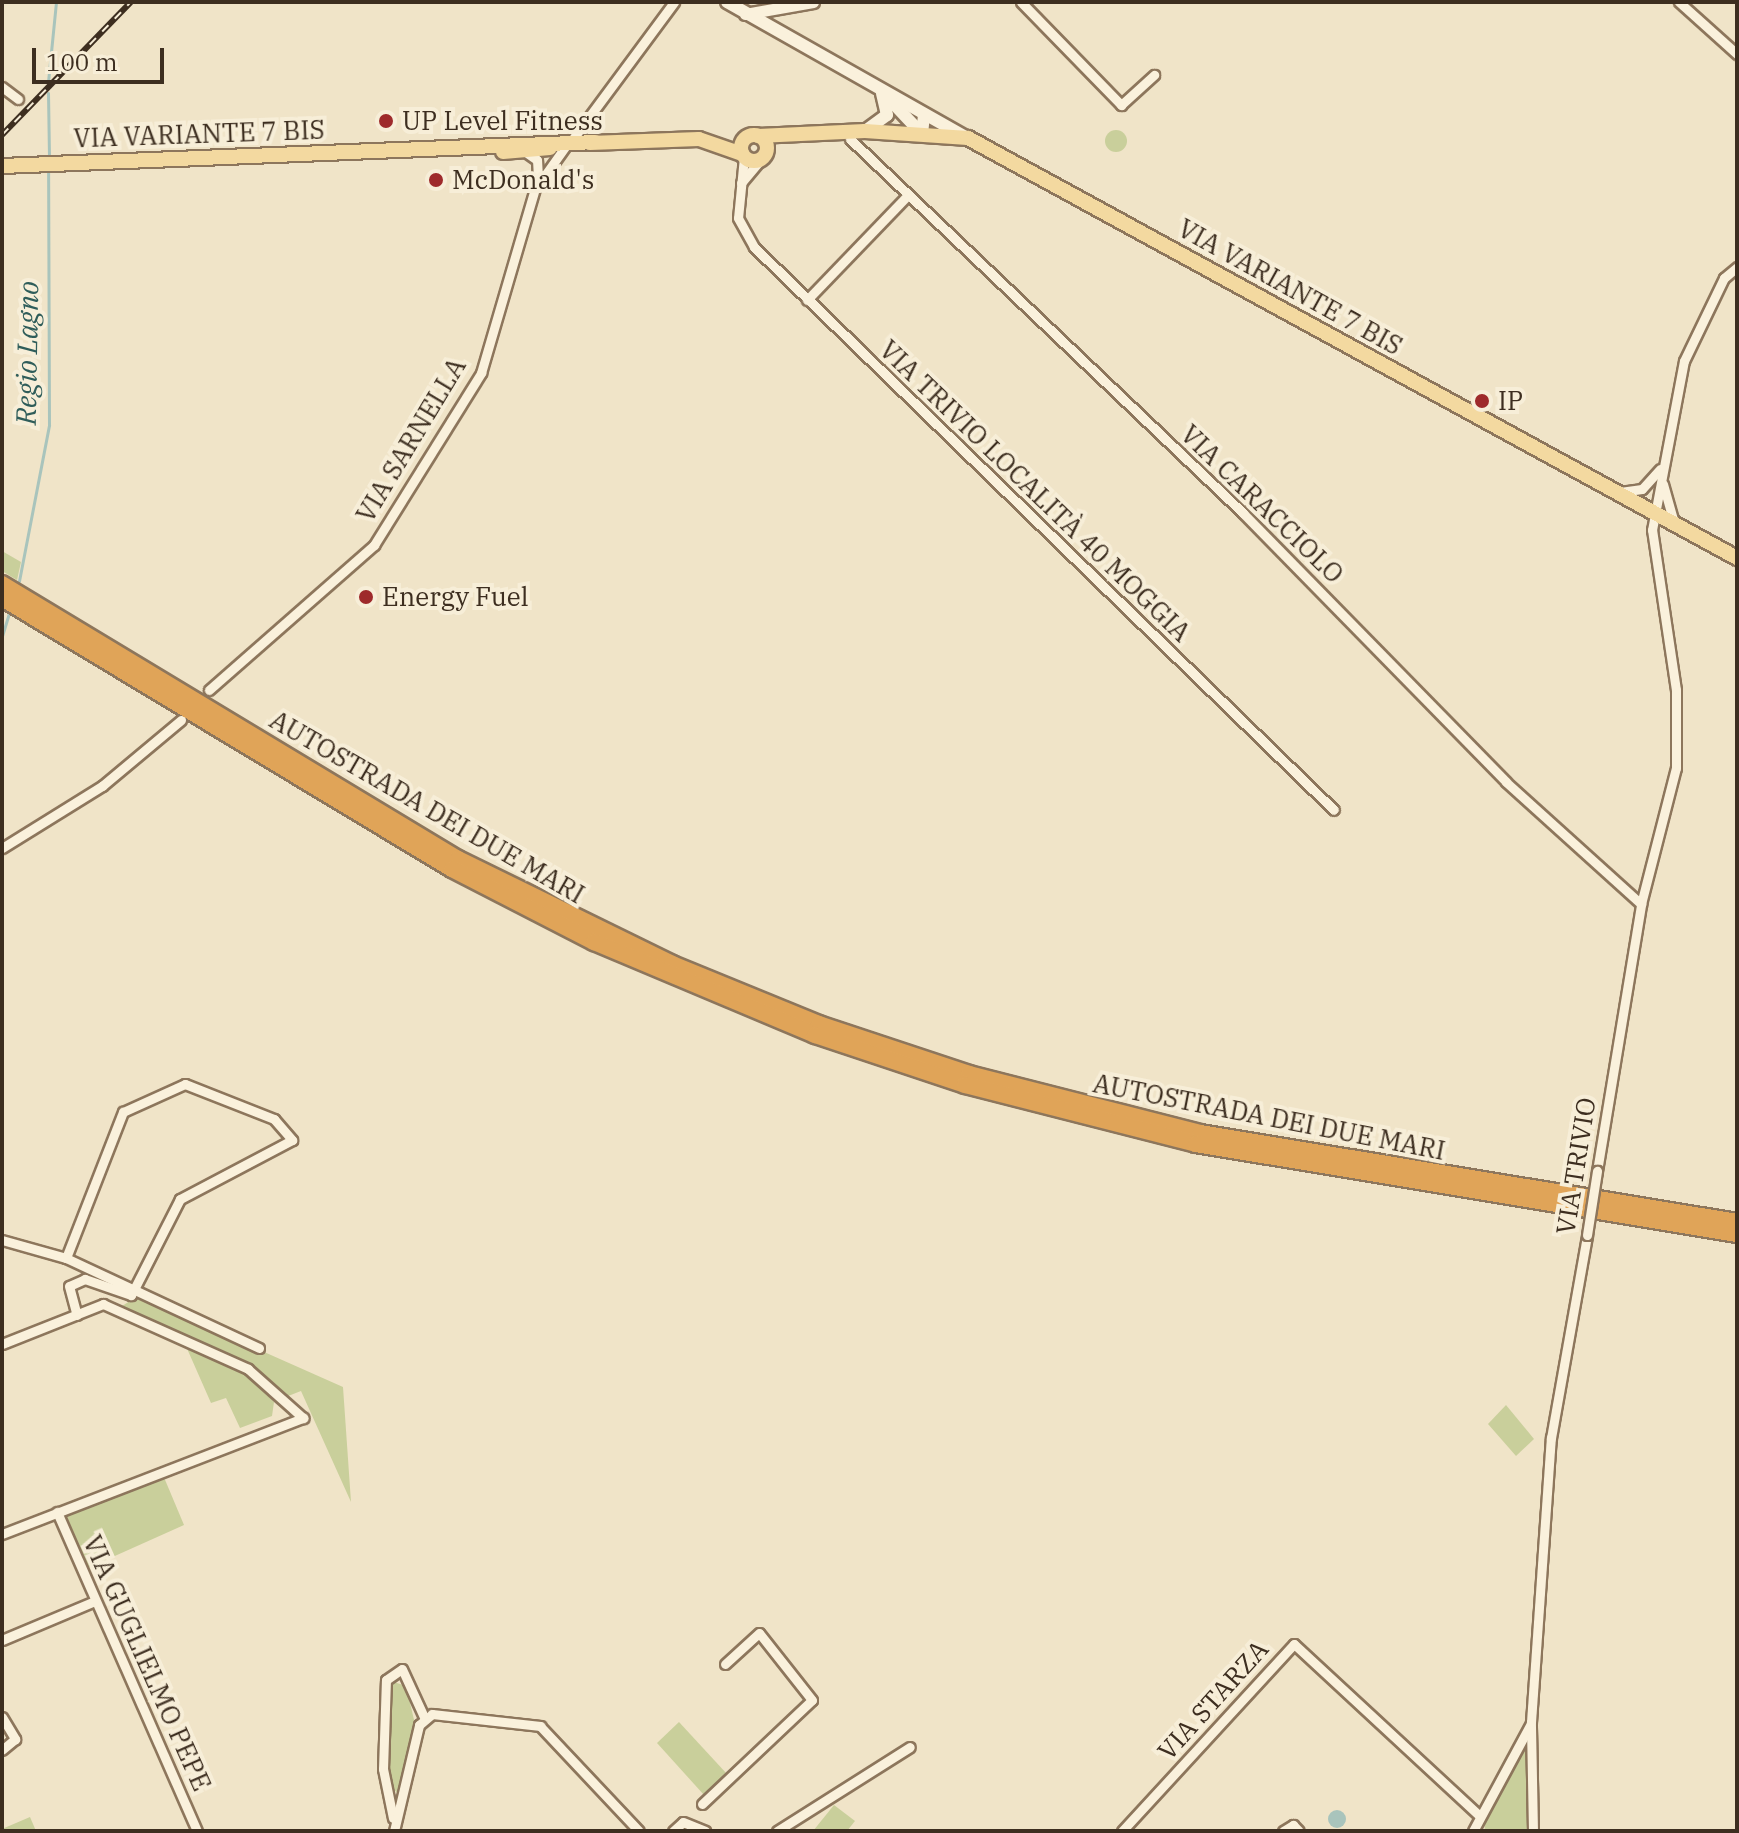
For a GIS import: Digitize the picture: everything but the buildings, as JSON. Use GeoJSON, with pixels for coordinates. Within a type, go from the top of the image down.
{"type":"FeatureCollection","features":[{"type":"Feature","properties":{"kind":"highway","name":"AUTOSTRADA DEI DUE MARI"},"geometry":{"type":"LineString","coordinates":[[2,584],[458,859],[660,959],[819,1024],[984,1079],[1200,1133],[1737,1222]]}},
{"type":"Feature","properties":{"kind":"highway","name":"AUTOSTRADA DEI DUE MARI"},"geometry":{"type":"LineString","coordinates":[[2,598],[452,869],[606,947],[815,1035],[996,1094],[1196,1144],[1737,1234]]}},
{"type":"Feature","properties":{"kind":"main road"},"geometry":{"type":"LineString","coordinates":[[727,2],[968,138]]}},
{"type":"Feature","properties":{"kind":"main road"},"geometry":{"type":"LineString","coordinates":[[865,131],[887,115],[881,91]]}},
{"type":"Feature","properties":{"kind":"main road"},"geometry":{"type":"LineString","coordinates":[[881,91],[922,134]]}},
{"type":"Feature","properties":{"kind":"main road"},"geometry":{"type":"LineString","coordinates":[[922,134],[924,114]]}},
{"type":"Feature","properties":{"kind":"main road","name":"VIA VARIANTE 7 BIS"},"geometry":{"type":"LineString","coordinates":[[399,152],[504,144],[710,141],[865,131],[968,138],[1737,558]]}},
{"type":"Feature","properties":{"kind":"main road"},"geometry":{"type":"LineString","coordinates":[[743,155],[754,136],[767,145],[762,158]]}},
{"type":"Feature","properties":{"kind":"main road","name":"VIA VARIANTE 7 BIS"},"geometry":{"type":"LineString","coordinates":[[710,141],[743,155],[762,158],[800,137]]}},
{"type":"Feature","properties":{"kind":"main road","name":"VIA VARIANTE 7 BIS"},"geometry":{"type":"LineString","coordinates":[[504,144],[543,149]]}},
{"type":"Feature","properties":{"kind":"main road","name":"VIA VARIANTE 7 BIS"},"geometry":{"type":"LineString","coordinates":[[2,166],[399,152],[524,151],[568,144]]}},
{"type":"Feature","properties":{"kind":"street"},"geometry":{"type":"LineString","coordinates":[[534,192],[551,162],[568,144],[674,2]]}},
{"type":"Feature","properties":{"kind":"street"},"geometry":{"type":"LineString","coordinates":[[745,14],[813,2]]}},
{"type":"Feature","properties":{"kind":"street"},"geometry":{"type":"LineString","coordinates":[[1021,2],[1121,105],[1154,75]]}},
{"type":"Feature","properties":{"kind":"street"},"geometry":{"type":"LineString","coordinates":[[1679,2],[1737,54]]}},
{"type":"Feature","properties":{"kind":"street"},"geometry":{"type":"LineString","coordinates":[[2,87],[18,99]]}},
{"type":"Feature","properties":{"kind":"street","name":"VIA CARACCIOLO"},"geometry":{"type":"LineString","coordinates":[[850,139],[906,197],[1243,513],[1506,782],[1641,904]]}},
{"type":"Feature","properties":{"kind":"street"},"geometry":{"type":"LineString","coordinates":[[543,149],[551,162]]}},
{"type":"Feature","properties":{"kind":"street"},"geometry":{"type":"LineString","coordinates":[[524,151],[538,165],[534,192]]}},
{"type":"Feature","properties":{"kind":"street","name":"VIA TRIVIO LOCALITÀ 40 MOGGIA"},"geometry":{"type":"LineString","coordinates":[[743,155],[739,186],[746,237],[807,300],[1334,810]]}},
{"type":"Feature","properties":{"kind":"street"},"geometry":{"type":"LineString","coordinates":[[739,186],[762,158]]}},
{"type":"Feature","properties":{"kind":"street","name":"VIA SARNELLA"},"geometry":{"type":"LineString","coordinates":[[209,690],[393,520],[481,373],[534,192]]}},
{"type":"Feature","properties":{"kind":"street"},"geometry":{"type":"LineString","coordinates":[[807,300],[906,197]]}},
{"type":"Feature","properties":{"kind":"street","name":"VIA TRIVIO"},"geometry":{"type":"LineString","coordinates":[[1533,1831],[1531,1722],[1551,1438],[1641,904],[1676,768],[1676,690],[1655,586],[1655,513],[1684,361],[1724,278],[1737,267]]}},
{"type":"Feature","properties":{"kind":"street"},"geometry":{"type":"LineString","coordinates":[[1617,493],[1642,489],[1662,470]]}},
{"type":"Feature","properties":{"kind":"street"},"geometry":{"type":"LineString","coordinates":[[1662,470],[1674,523]]}},
{"type":"Feature","properties":{"kind":"street"},"geometry":{"type":"LineString","coordinates":[[2,848],[102,786],[181,720]]}},
{"type":"Feature","properties":{"kind":"street"},"geometry":{"type":"LineString","coordinates":[[66,1258],[123,1112],[185,1084],[285,1128],[292,1140],[180,1199],[135,1290],[125,1297],[77,1280],[68,1296],[77,1315]]}},
{"type":"Feature","properties":{"kind":"street"},"geometry":{"type":"LineString","coordinates":[[2,1240],[66,1258],[259,1348]]}},
{"type":"Feature","properties":{"kind":"street"},"geometry":{"type":"LineString","coordinates":[[2,1344],[103,1304],[248,1369],[303,1418],[2,1534]]}},
{"type":"Feature","properties":{"kind":"street","name":"VIA GUGLIELMO PEPE"},"geometry":{"type":"LineString","coordinates":[[57,1512],[197,1831]]}},
{"type":"Feature","properties":{"kind":"street"},"geometry":{"type":"LineString","coordinates":[[2,1640],[95,1601]]}},
{"type":"Feature","properties":{"kind":"street"},"geometry":{"type":"LineString","coordinates":[[702,1804],[812,1700],[759,1633],[725,1664]]}},
{"type":"Feature","properties":{"kind":"street","name":"VIA STARZA"},"geometry":{"type":"LineString","coordinates":[[1122,1831],[1294,1644],[1480,1816]]}},
{"type":"Feature","properties":{"kind":"street"},"geometry":{"type":"LineString","coordinates":[[402,1669],[424,1717],[394,1827],[383,1769],[386,1680],[402,1669]]}},
{"type":"Feature","properties":{"kind":"street"},"geometry":{"type":"LineString","coordinates":[[2,1717],[15,1739],[2,1750]]}},
{"type":"Feature","properties":{"kind":"street"},"geometry":{"type":"LineString","coordinates":[[424,1717],[540,1726],[639,1831]]}},
{"type":"Feature","properties":{"kind":"street"},"geometry":{"type":"LineString","coordinates":[[1473,1831],[1531,1722]]}},
{"type":"Feature","properties":{"kind":"street"},"geometry":{"type":"LineString","coordinates":[[777,1831],[910,1747]]}},
{"type":"Feature","properties":{"kind":"street"},"geometry":{"type":"LineString","coordinates":[[1283,1831],[1293,1825],[1299,1831]]}},
{"type":"Feature","properties":{"kind":"street"},"geometry":{"type":"LineString","coordinates":[[673,1831],[682,1826],[705,1831]]}},
{"type":"Feature","properties":{"kind":"green space"},"geometry":{"type":"Polygon","coordinates":[[[1116,130],[1124,133],[1127,141],[1124,149],[1116,152],[1108,149],[1105,141],[1108,133],[1116,130]]]}},
{"type":"Feature","properties":{"kind":"green space"},"geometry":{"type":"Polygon","coordinates":[[[2,551],[21,562],[17,580],[2,571],[2,551]]]}},
{"type":"Feature","properties":{"kind":"green space"},"geometry":{"type":"Polygon","coordinates":[[[138,1296],[343,1387],[351,1502],[301,1391],[283,1398],[252,1367],[122,1306],[138,1296]]]}},
{"type":"Feature","properties":{"kind":"green space"},"geometry":{"type":"Polygon","coordinates":[[[185,1344],[247,1374],[274,1402],[272,1416],[240,1428],[226,1398],[211,1403],[185,1344]]]}},
{"type":"Feature","properties":{"kind":"green space"},"geometry":{"type":"Polygon","coordinates":[[[1506,1405],[1534,1439],[1516,1456],[1488,1424],[1506,1405]]]}},
{"type":"Feature","properties":{"kind":"green space"},"geometry":{"type":"Polygon","coordinates":[[[163,1475],[184,1525],[88,1568],[66,1515],[163,1475]]]}},
{"type":"Feature","properties":{"kind":"green space"},"geometry":{"type":"Polygon","coordinates":[[[394,1682],[406,1686],[415,1724],[397,1793],[390,1784],[388,1690],[394,1682]]]}},
{"type":"Feature","properties":{"kind":"green space"},"geometry":{"type":"Polygon","coordinates":[[[679,1722],[727,1774],[704,1795],[657,1743],[679,1722]]]}},
{"type":"Feature","properties":{"kind":"green space"},"geometry":{"type":"Polygon","coordinates":[[[1527,1746],[1529,1831],[1485,1831],[1484,1820],[1527,1746]]]}},
{"type":"Feature","properties":{"kind":"green space"},"geometry":{"type":"Polygon","coordinates":[[[834,1805],[855,1821],[847,1831],[813,1831],[834,1805]]]}},
{"type":"Feature","properties":{"kind":"green space"},"geometry":{"type":"Polygon","coordinates":[[[30,1817],[36,1831],[2,1831],[2,1829],[30,1817]]]}},
{"type":"Feature","properties":{"kind":"water"},"geometry":{"type":"Polygon","coordinates":[[[1337,1810],[1346,1819],[1337,1828],[1328,1819],[1337,1810]]]}},
{"type":"Feature","properties":{"kind":"waterway"},"geometry":{"type":"LineString","coordinates":[[48,82],[56,2]]}},
{"type":"Feature","properties":{"kind":"waterway"},"geometry":{"type":"LineString","coordinates":[[48,93],[49,157]]}},
{"type":"Feature","properties":{"kind":"waterway","name":"Regio Lagno"},"geometry":{"type":"LineString","coordinates":[[19,581],[49,425],[48,171]]}},
{"type":"Feature","properties":{"kind":"waterway"},"geometry":{"type":"LineString","coordinates":[[2,636],[9,613]]}},
{"type":"Feature","properties":{"kind":"railway"},"geometry":{"type":"LineString","coordinates":[[2,135],[131,2]]}},
{"type":"Feature","properties":{"kind":"place","name":"UP Level Fitness"},"geometry":{"type":"Point","coordinates":[386,121]}},
{"type":"Feature","properties":{"kind":"place","name":"McDonald's"},"geometry":{"type":"Point","coordinates":[436,180]}},
{"type":"Feature","properties":{"kind":"place","name":"IP"},"geometry":{"type":"Point","coordinates":[1482,401]}},
{"type":"Feature","properties":{"kind":"place","name":"Energy Fuel"},"geometry":{"type":"Point","coordinates":[366,597]}}]}
